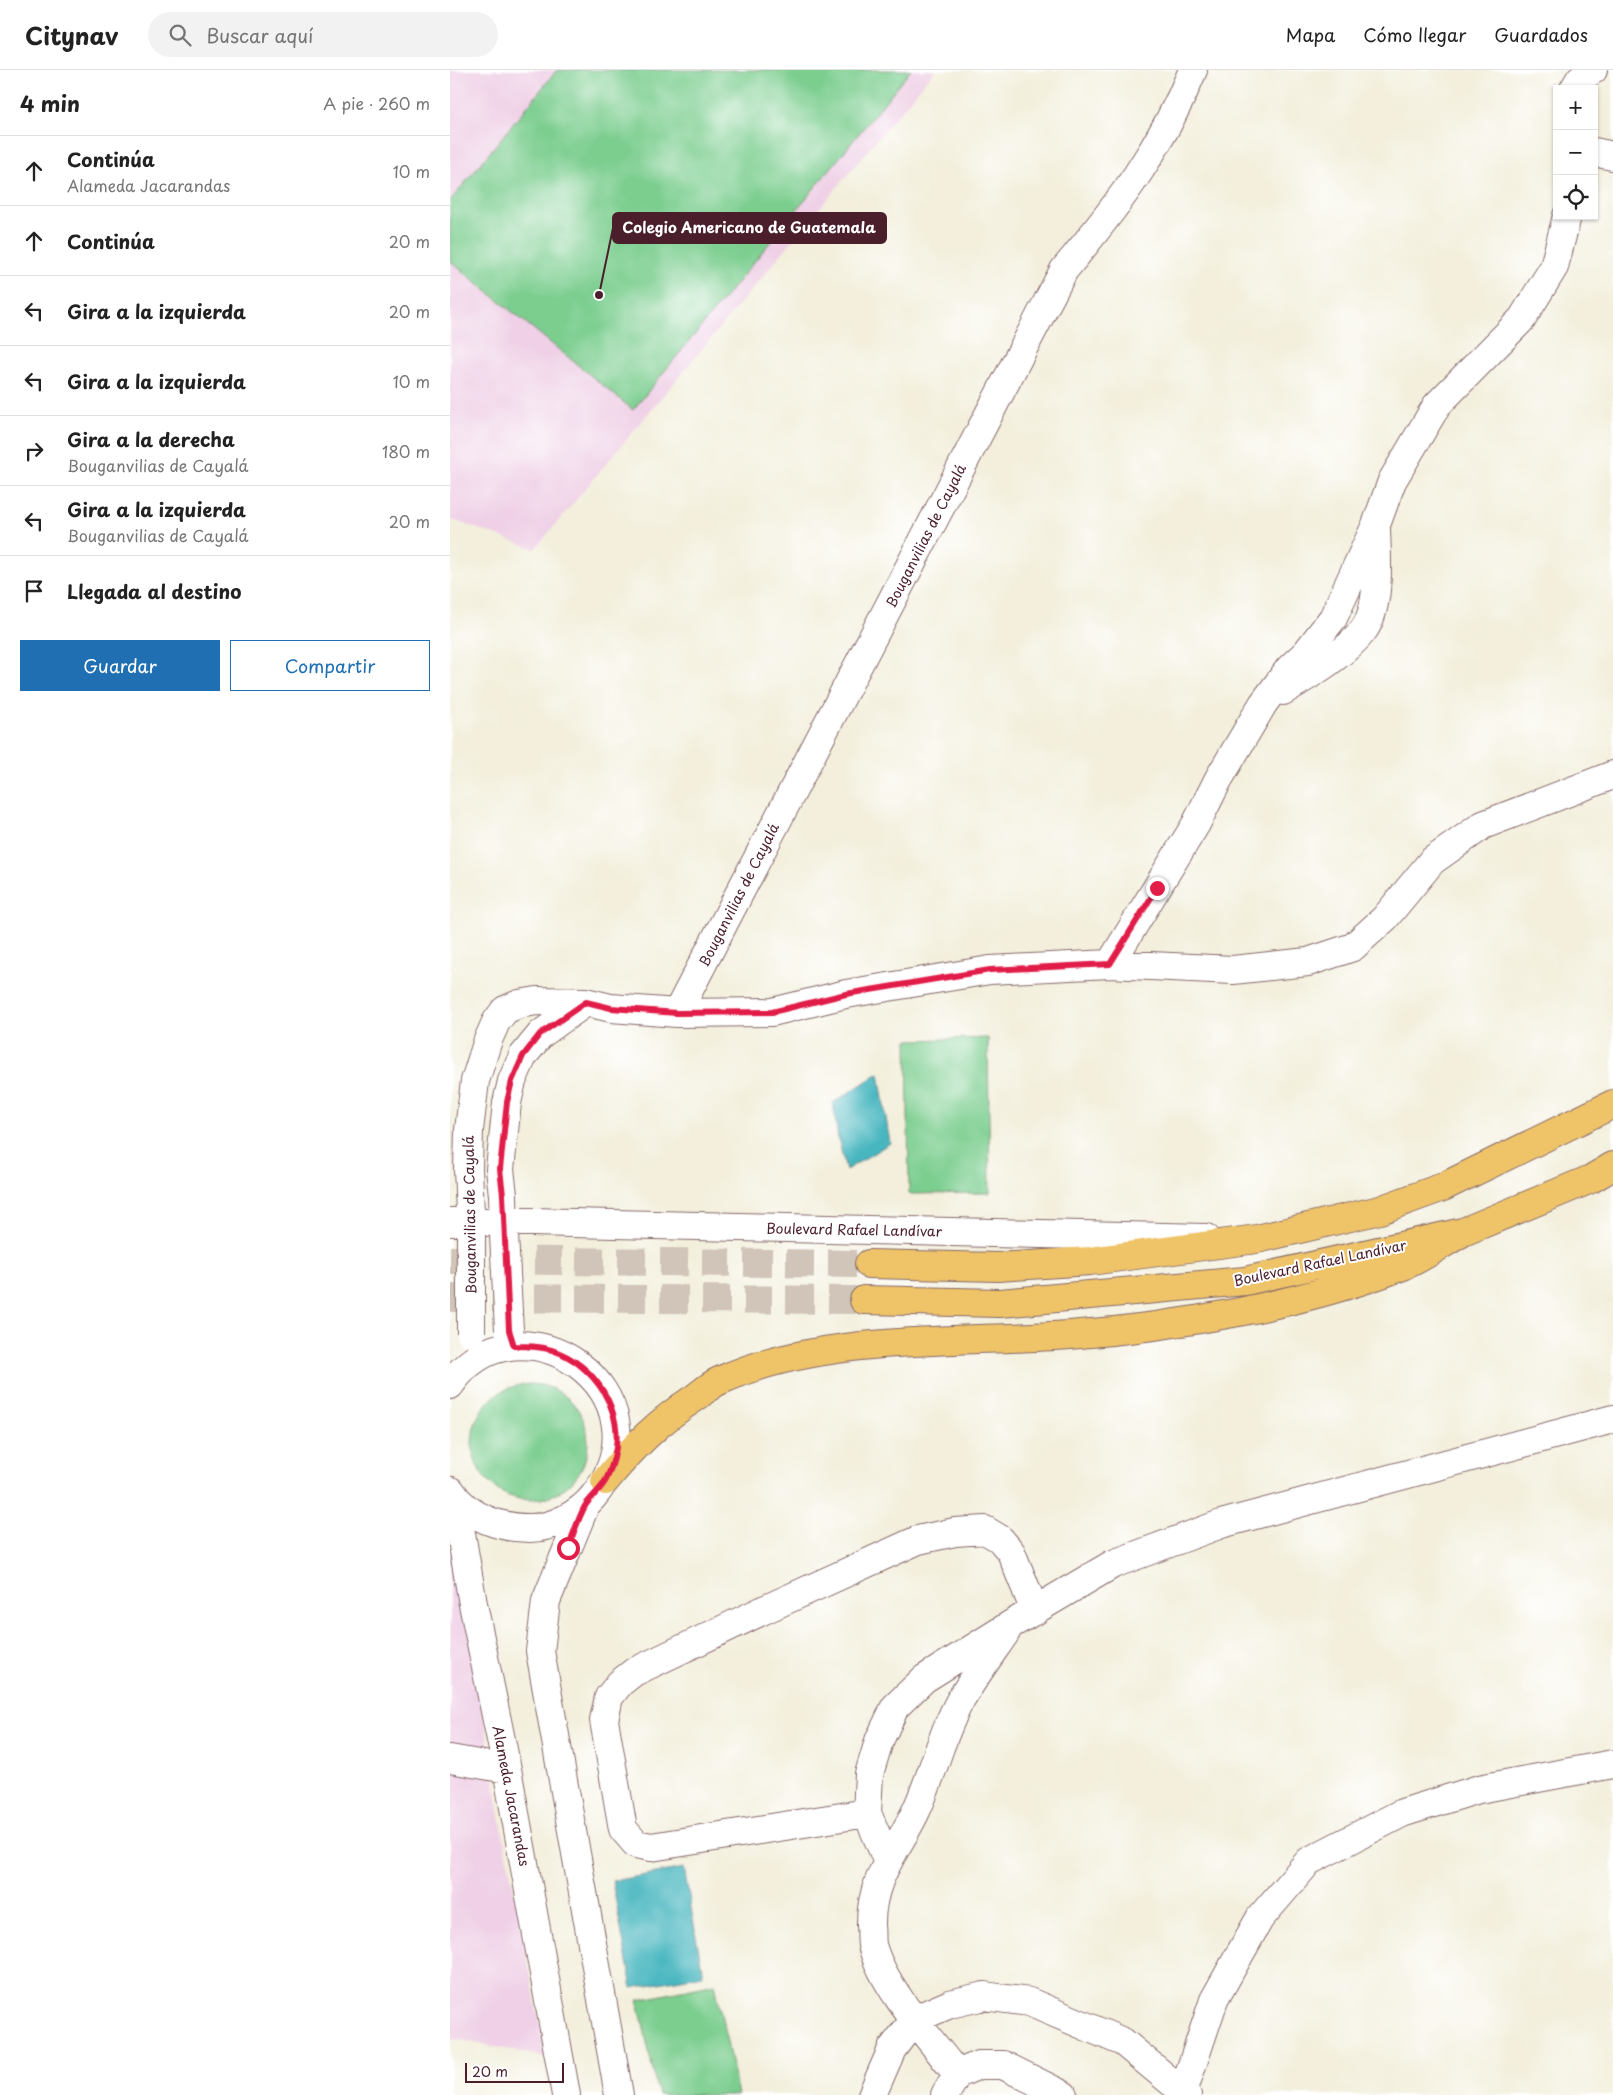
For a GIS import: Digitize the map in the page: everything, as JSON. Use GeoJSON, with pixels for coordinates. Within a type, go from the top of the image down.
{"type":"FeatureCollection","features":[{"type":"Feature","properties":{"kind":"main road","name":"Boulevard Rafael Landívar"},"geometry":{"type":"LineString","coordinates":[[870,1264],[998,1267],[1151,1254],[1257,1239],[1380,1210],[1443,1187],[1613,1104]]}},
{"type":"Feature","properties":{"kind":"main road","name":"Boulevard Rafael Landívar"},"geometry":{"type":"LineString","coordinates":[[864,1300],[1000,1303],[1245,1280],[1463,1232],[1591,1180],[1613,1166]]}},
{"type":"Feature","properties":{"kind":"main road"},"geometry":{"type":"LineString","coordinates":[[605,1482],[631,1450],[668,1415],[726,1378],[787,1359],[828,1351],[917,1341],[1069,1334],[1140,1327],[1215,1315],[1312,1295],[1405,1266],[1463,1232]]}},
{"type":"Feature","properties":{"kind":"street","name":"Bouganvilias de Cayalá"},"geometry":{"type":"LineString","coordinates":[[677,1013],[1064,270],[1112,212],[1150,156],[1180,100],[1192,70]]}},
{"type":"Feature","properties":{"kind":"street"},"geometry":{"type":"LineString","coordinates":[[1576,85],[1580,79],[1592,70]]}},
{"type":"Feature","properties":{"kind":"street"},"geometry":{"type":"LineString","coordinates":[[1598,153],[1613,156]]}},
{"type":"Feature","properties":{"kind":"street"},"geometry":{"type":"LineString","coordinates":[[1110,964],[1196,824],[1218,780],[1263,704],[1333,618],[1376,525],[1392,481],[1437,405],[1522,318],[1554,268],[1566,220]]}},
{"type":"Feature","properties":{"kind":"street","name":"Bouganvilias de Cayalá"},"geometry":{"type":"LineString","coordinates":[[474,1346],[464,1227],[469,1130],[475,1080],[488,1040],[496,1022],[506,1010],[519,1004],[537,1001],[586,1002],[611,1008],[677,1013],[772,1012],[846,994],[990,970],[1110,964],[1233,970],[1308,962],[1353,947],[1385,918],[1432,861],[1483,825],[1613,775]]}},
{"type":"Feature","properties":{"kind":"street"},"geometry":{"type":"LineString","coordinates":[[512,1338],[500,1169],[507,1102],[512,1081],[523,1056],[540,1034],[586,1002]]}},
{"type":"Feature","properties":{"kind":"street","name":"Boulevard Rafael Landívar"},"geometry":{"type":"LineString","coordinates":[[464,1227],[1257,1239]]}},
{"type":"Feature","properties":{"kind":"street"},"geometry":{"type":"LineString","coordinates":[[450,1385],[474,1346],[495,1350],[512,1338]]}},
{"type":"Feature","properties":{"kind":"street"},"geometry":{"type":"LineString","coordinates":[[512,1338],[533,1346],[552,1350],[576,1361],[596,1380],[610,1403],[616,1429],[614,1456],[605,1482],[585,1506],[546,1601],[540,1650],[619,2095]]}},
{"type":"Feature","properties":{"kind":"street"},"geometry":{"type":"LineString","coordinates":[[887,1860],[866,1813],[869,1774],[879,1741],[894,1707],[924,1679],[1010,1625],[1114,1564],[1221,1524],[1613,1419]]}},
{"type":"Feature","properties":{"kind":"street"},"geometry":{"type":"LineString","coordinates":[[453,1494],[477,1516],[504,1527],[533,1528],[561,1521],[585,1506]]}},
{"type":"Feature","properties":{"kind":"street","name":"Alameda Jacarandas"},"geometry":{"type":"LineString","coordinates":[[453,1494],[473,1604],[507,1769],[566,2095]]}},
{"type":"Feature","properties":{"kind":"street"},"geometry":{"type":"LineString","coordinates":[[866,1813],[651,1847],[636,1844],[623,1829],[604,1720],[609,1697],[620,1683],[634,1672],[766,1609],[918,1540],[955,1532],[985,1530],[1000,1539],[1011,1552],[1035,1611]]}},
{"type":"Feature","properties":{"kind":"street"},"geometry":{"type":"LineString","coordinates":[[1010,1625],[961,1699],[944,1735],[932,1775],[915,1813],[887,1860],[876,1888],[871,1912],[872,1944],[882,1969],[899,1998],[915,2019],[951,2085],[979,2064],[1003,2065],[1064,2095]]}},
{"type":"Feature","properties":{"kind":"street"},"geometry":{"type":"LineString","coordinates":[[450,1759],[507,1769]]}},
{"type":"Feature","properties":{"kind":"street"},"geometry":{"type":"LineString","coordinates":[[872,2095],[892,2049],[915,2019],[950,2004],[984,1996],[1029,2002],[1123,2042],[1184,2094],[1214,2000],[1260,1918],[1309,1861],[1402,1813],[1479,1789],[1613,1764]]}},
{"type":"Feature","properties":{"kind":"shaded area"},"geometry":{"type":"Polygon","coordinates":[[[450,70],[935,70],[535,549],[450,519],[450,70]]]}},
{"type":"Feature","properties":{"kind":"shaded area"},"geometry":{"type":"Polygon","coordinates":[[[450,1544],[464,1591],[503,1834],[546,2057],[450,2038],[450,1544]]]}},
{"type":"Feature","properties":{"kind":"green space"},"geometry":{"type":"Polygon","coordinates":[[[557,70],[911,70],[633,410],[450,261],[450,201],[557,70]]]}},
{"type":"Feature","properties":{"kind":"green space"},"geometry":{"type":"Polygon","coordinates":[[[988,1038],[990,1193],[909,1194],[907,1040],[988,1038]]]}},
{"type":"Feature","properties":{"kind":"green space"},"geometry":{"type":"Polygon","coordinates":[[[530,1384],[552,1388],[571,1401],[584,1420],[588,1442],[584,1464],[571,1483],[552,1496],[530,1500],[508,1496],[489,1483],[476,1464],[472,1442],[476,1420],[489,1401],[508,1388],[530,1384]]]}},
{"type":"Feature","properties":{"kind":"green space"},"geometry":{"type":"Polygon","coordinates":[[[715,1984],[738,2095],[658,2095],[638,2000],[715,1984]]]}},
{"type":"Feature","properties":{"kind":"water"},"geometry":{"type":"Polygon","coordinates":[[[879,1073],[890,1143],[846,1170],[838,1138],[833,1103],[879,1073]]]}},
{"type":"Feature","properties":{"kind":"water"},"geometry":{"type":"Polygon","coordinates":[[[684,1868],[703,1975],[632,1988],[612,1881],[684,1868]]]}},
{"type":"Feature","properties":{"kind":"tunnel"},"geometry":{"type":"LineString","coordinates":[[450,1260],[869,1264]]}},
{"type":"Feature","properties":{"kind":"tunnel"},"geometry":{"type":"LineString","coordinates":[[450,1298],[864,1300]]}},
{"type":"Feature","properties":{"kind":"place","name":"Colegio Americano de Guatemala"},"geometry":{"type":"Point","coordinates":[599,295]}},
{"type":"Feature","properties":{"kind":"route"},"geometry":{"type":"LineString","coordinates":[[568,1548],[585,1506],[605,1482],[614,1456],[616,1429],[610,1403],[596,1380],[576,1361],[552,1350],[533,1346],[514,1346],[509,1330],[503,1195],[500,1169],[507,1102],[512,1081],[523,1056],[540,1034],[586,1002],[611,1008],[677,1013],[772,1012],[846,994],[990,970],[1110,964],[1157,888]]}}]}
